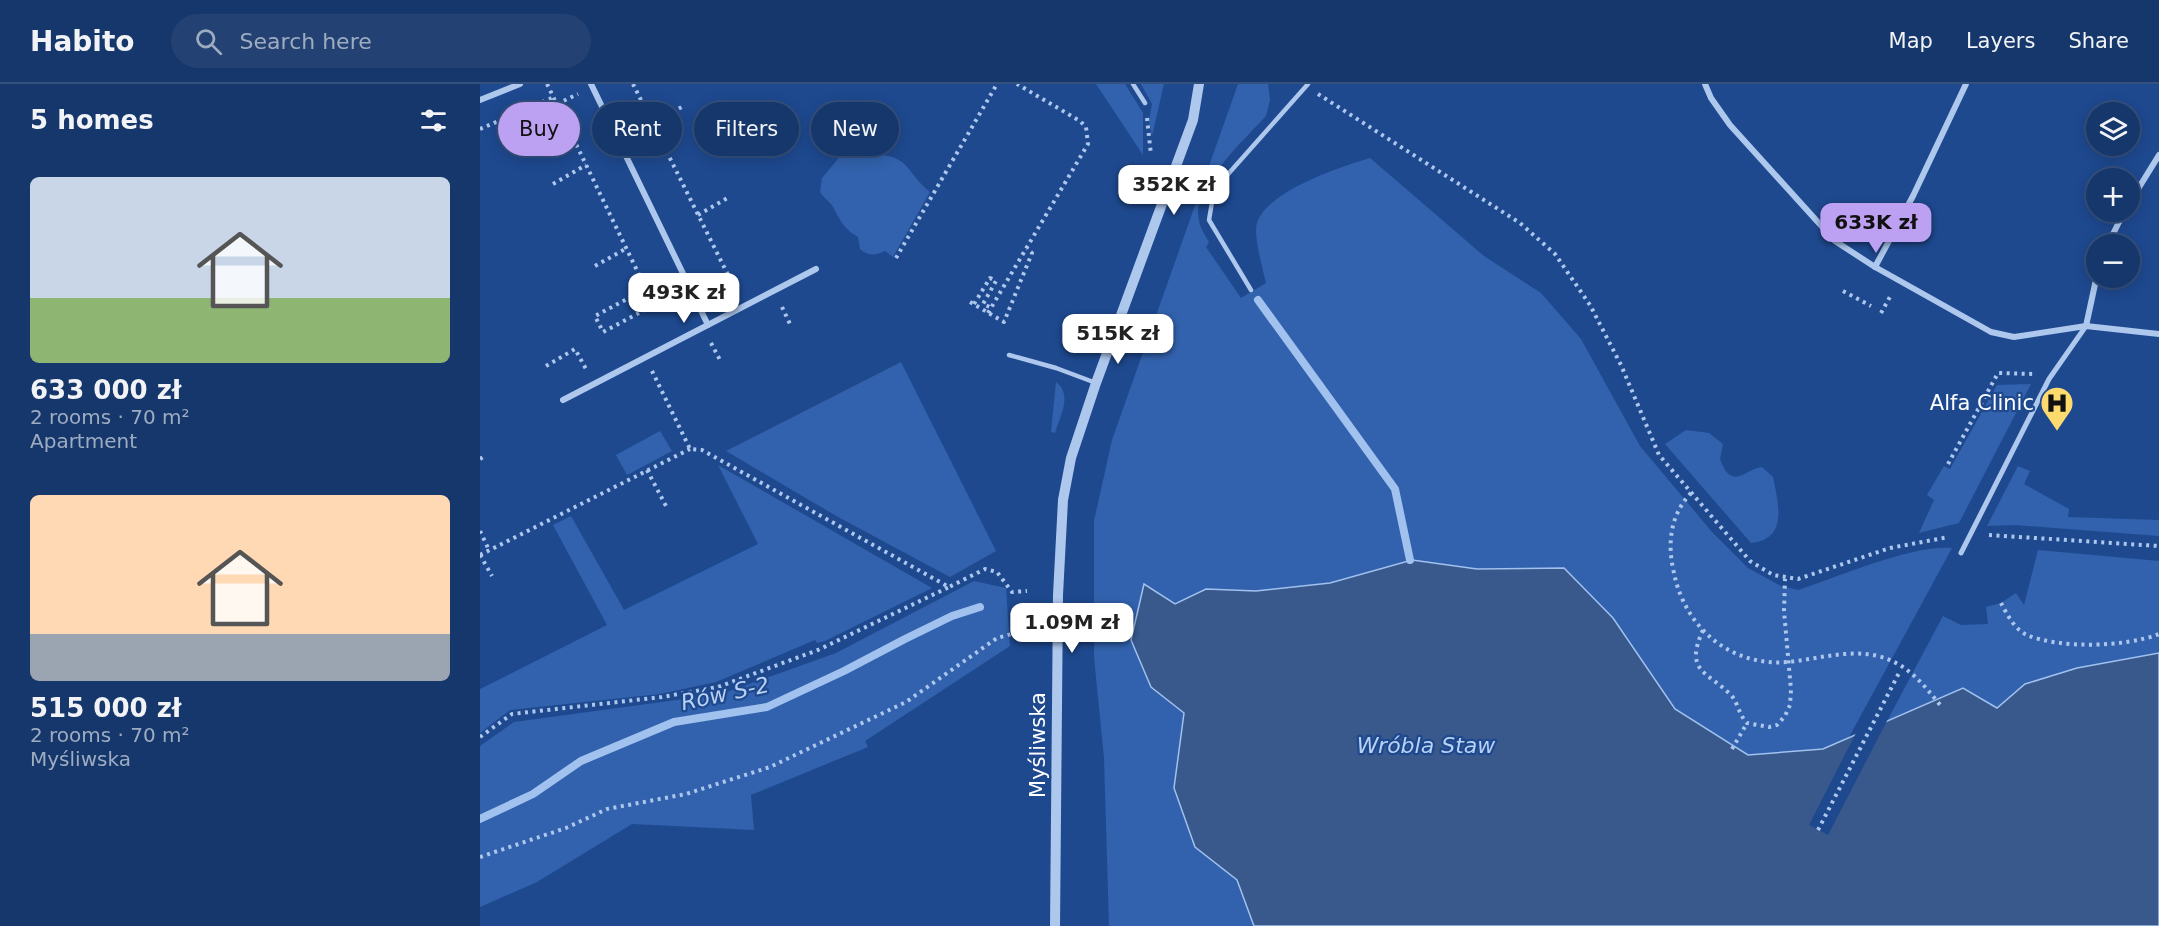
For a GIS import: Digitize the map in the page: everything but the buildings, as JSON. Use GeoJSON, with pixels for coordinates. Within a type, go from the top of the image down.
{"type":"FeatureCollection","features":[{"type":"Feature","properties":{"kind":"street"},"geometry":{"type":"LineString","coordinates":[[480,100],[520,84]]}},
{"type":"Feature","properties":{"kind":"street"},"geometry":{"type":"LineString","coordinates":[[591,84],[708,325]]}},
{"type":"Feature","properties":{"kind":"street","name":"Myśliwska"},"geometry":{"type":"LineString","coordinates":[[1055,926],[1058,595],[1063,500],[1071,458],[1096,383],[1193,120],[1199,84]]}},
{"type":"Feature","properties":{"kind":"street"},"geometry":{"type":"LineString","coordinates":[[1705,84],[1714,104],[1730,125],[1828,232],[1853,254],[1991,332],[2014,337],[2086,326],[2159,334]]}},
{"type":"Feature","properties":{"kind":"street"},"geometry":{"type":"LineString","coordinates":[[1875,267],[1913,196],[1965,84]]}},
{"type":"Feature","properties":{"kind":"street"},"geometry":{"type":"LineString","coordinates":[[2140,186],[2159,155]]}},
{"type":"Feature","properties":{"kind":"street"},"geometry":{"type":"LineString","coordinates":[[563,400],[816,269]]}},
{"type":"Feature","properties":{"kind":"street"},"geometry":{"type":"LineString","coordinates":[[1961,553],[2052,374],[2086,326],[2094,288]]}},
{"type":"Feature","properties":{"kind":"lane"},"geometry":{"type":"LineString","coordinates":[[1132,84],[1145,103]]}},
{"type":"Feature","properties":{"kind":"lane"},"geometry":{"type":"LineString","coordinates":[[1251,290],[1209,220],[1214,190],[1305,85]]}},
{"type":"Feature","properties":{"kind":"lane"},"geometry":{"type":"LineString","coordinates":[[1009,355],[1056,368],[1096,383]]}},
{"type":"Feature","properties":{"kind":"path"},"geometry":{"type":"LineString","coordinates":[[547,84],[654,305],[603,332],[595,316],[646,289]]}},
{"type":"Feature","properties":{"kind":"path"},"geometry":{"type":"LineString","coordinates":[[633,84],[642,102]]}},
{"type":"Feature","properties":{"kind":"path"},"geometry":{"type":"LineString","coordinates":[[896,258],[997,84]]}},
{"type":"Feature","properties":{"kind":"path"},"geometry":{"type":"LineString","coordinates":[[990,310],[1088,144],[1086,128],[1080,121],[1017,84]]}},
{"type":"Feature","properties":{"kind":"path"},"geometry":{"type":"LineString","coordinates":[[1305,85],[1520,224],[1555,254],[1590,305],[1621,365],[1659,455],[1750,561],[1773,576],[1798,579],[1890,548],[1971,533],[2159,546]]}},
{"type":"Feature","properties":{"kind":"path"},"geometry":{"type":"LineString","coordinates":[[480,129],[554,97]]}},
{"type":"Feature","properties":{"kind":"path"},"geometry":{"type":"LineString","coordinates":[[1145,103],[1151,155]]}},
{"type":"Feature","properties":{"kind":"path"},"geometry":{"type":"LineString","coordinates":[[669,156],[744,306]]}},
{"type":"Feature","properties":{"kind":"path"},"geometry":{"type":"LineString","coordinates":[[553,184],[586,165]]}},
{"type":"Feature","properties":{"kind":"path"},"geometry":{"type":"LineString","coordinates":[[698,215],[729,197]]}},
{"type":"Feature","properties":{"kind":"path"},"geometry":{"type":"LineString","coordinates":[[595,266],[627,248]]}},
{"type":"Feature","properties":{"kind":"path"},"geometry":{"type":"LineString","coordinates":[[990,310],[972,303],[990,278],[996,281],[983,304],[990,310],[1004,322],[1032,253],[1027,249]]}},
{"type":"Feature","properties":{"kind":"path"},"geometry":{"type":"LineString","coordinates":[[1843,291],[1871,306]]}},
{"type":"Feature","properties":{"kind":"path"},"geometry":{"type":"LineString","coordinates":[[782,307],[790,324]]}},
{"type":"Feature","properties":{"kind":"path"},"geometry":{"type":"LineString","coordinates":[[711,343],[720,360]]}},
{"type":"Feature","properties":{"kind":"path"},"geometry":{"type":"LineString","coordinates":[[546,366],[575,349],[594,383]]}},
{"type":"Feature","properties":{"kind":"path"},"geometry":{"type":"LineString","coordinates":[[645,357],[690,449]]}},
{"type":"Feature","properties":{"kind":"path"},"geometry":{"type":"LineString","coordinates":[[1948,464],[1998,373],[2052,374]]}},
{"type":"Feature","properties":{"kind":"path"},"geometry":{"type":"LineString","coordinates":[[492,576],[480,555],[690,449],[702,450],[949,587]]}},
{"type":"Feature","properties":{"kind":"path"},"geometry":{"type":"LineString","coordinates":[[647,470],[666,506]]}},
{"type":"Feature","properties":{"kind":"path"},"geometry":{"type":"LineString","coordinates":[[1692,493],[1676,514],[1670,542],[1671,559],[1677,588],[1694,621],[1712,640],[1736,654],[1762,662],[1787,662],[1853,652],[1894,661],[1913,673],[1941,706]]}},
{"type":"Feature","properties":{"kind":"path"},"geometry":{"type":"LineString","coordinates":[[480,531],[489,550]]}},
{"type":"Feature","properties":{"kind":"path"},"geometry":{"type":"LineString","coordinates":[[480,737],[512,714],[662,698],[718,687],[818,650],[985,569],[997,572],[1012,592],[1027,591]]}},
{"type":"Feature","properties":{"kind":"path"},"geometry":{"type":"LineString","coordinates":[[1702,630],[1698,641],[1697,662],[1703,674],[1732,695],[1748,723],[1769,727],[1776,725],[1785,716],[1790,705],[1791,690],[1784,611],[1785,579]]}},
{"type":"Feature","properties":{"kind":"path"},"geometry":{"type":"LineString","coordinates":[[2001,603],[2013,624],[2025,634],[2049,641],[2104,644],[2147,639],[2159,634]]}},
{"type":"Feature","properties":{"kind":"path"},"geometry":{"type":"LineString","coordinates":[[480,857],[566,828],[607,809],[687,794],[770,767],[906,702],[997,638],[1027,630]]}},
{"type":"Feature","properties":{"kind":"path"},"geometry":{"type":"LineString","coordinates":[[1818,830],[1899,673]]}},
{"type":"Feature","properties":{"kind":"path"},"geometry":{"type":"LineString","coordinates":[[1732,749],[1748,723]]}},
{"type":"Feature","properties":{"kind":"shaded area"},"geometry":{"type":"Polygon","coordinates":[[[1096,84],[1125,84],[1143,113],[1143,155],[1096,84]]]}},
{"type":"Feature","properties":{"kind":"shaded area"},"geometry":{"type":"Polygon","coordinates":[[[1141,84],[1164,84],[1152,136],[1149,121],[1152,104],[1141,84]]]}},
{"type":"Feature","properties":{"kind":"shaded area"},"geometry":{"type":"Polygon","coordinates":[[[1238,84],[1268,84],[1270,100],[1266,116],[1215,174],[1200,200],[1198,212],[1200,224],[1209,242],[1206,247],[1241,298],[1266,283],[1256,236],[1257,223],[1263,212],[1274,201],[1305,182],[1370,158],[1484,256],[1541,293],[1581,339],[1640,446],[1712,532],[1748,568],[1781,586],[1798,590],[1897,556],[1936,548],[1952,548],[1848,739],[1823,749],[1748,755],[1675,709],[1613,618],[1564,568],[1477,569],[1412,560],[1330,583],[1256,591],[1206,589],[1175,604],[1151,687],[1184,713],[1174,788],[1195,847],[1237,880],[1254,926],[1109,926],[1104,758],[1094,657],[1094,521],[1112,440],[1238,84]]]}},
{"type":"Feature","properties":{"kind":"shaded area"},"geometry":{"type":"Polygon","coordinates":[[[840,156],[888,156],[908,167],[930,192],[893,257],[885,251],[872,254],[860,249],[858,237],[840,220],[832,205],[820,192],[822,178],[840,156]]]}},
{"type":"Feature","properties":{"kind":"shaded area"},"geometry":{"type":"Polygon","coordinates":[[[901,362],[996,551],[950,577],[838,517],[726,451],[901,362]]]}},
{"type":"Feature","properties":{"kind":"shaded area"},"geometry":{"type":"Polygon","coordinates":[[[1056,382],[1064,393],[1064,406],[1055,433],[1051,432],[1056,382]]]}},
{"type":"Feature","properties":{"kind":"shaded area"},"geometry":{"type":"Polygon","coordinates":[[[2031,384],[1959,523],[1919,533],[1934,500],[1927,495],[1944,466],[1950,469],[1997,385],[2031,384]]]}},
{"type":"Feature","properties":{"kind":"shaded area"},"geometry":{"type":"Polygon","coordinates":[[[1686,430],[1709,433],[1723,444],[1720,459],[1725,469],[1734,477],[1762,467],[1773,477],[1778,518],[1771,535],[1751,543],[1665,444],[1686,430]]]}},
{"type":"Feature","properties":{"kind":"shaded area"},"geometry":{"type":"Polygon","coordinates":[[[660,431],[672,451],[627,475],[616,455],[660,431]]]}},
{"type":"Feature","properties":{"kind":"shaded area"},"geometry":{"type":"Polygon","coordinates":[[[718,465],[932,588],[825,641],[817,643],[815,640],[716,682],[660,694],[510,710],[480,733],[480,689],[607,625],[553,525],[571,516],[624,610],[758,544],[718,465]]]}},
{"type":"Feature","properties":{"kind":"shaded area"},"geometry":{"type":"Polygon","coordinates":[[[2018,466],[2030,471],[2024,484],[2069,509],[2068,517],[2159,520],[2159,536],[2016,525],[1987,526],[2018,466]]]}},
{"type":"Feature","properties":{"kind":"shaded area"},"geometry":{"type":"Polygon","coordinates":[[[2038,550],[2159,561],[2159,653],[2077,668],[2026,684],[1997,708],[1963,688],[1887,721],[1943,616],[1961,625],[1988,624],[1986,607],[2001,603],[2016,593],[2024,605],[2038,550]]]}},
{"type":"Feature","properties":{"kind":"shaded area"},"geometry":{"type":"Polygon","coordinates":[[[974,581],[1006,588],[1010,646],[865,741],[868,747],[751,795],[754,830],[632,824],[537,882],[480,907],[480,746],[514,722],[721,694],[836,653],[974,581]]]}},
{"type":"Feature","properties":{"kind":"water","name":"Wróbla Staw"},"geometry":{"type":"Polygon","coordinates":[[[1412,560],[1477,569],[1564,568],[1613,618],[1675,709],[1748,755],[1823,749],[1963,688],[1997,708],[2025,684],[2077,668],[2159,653],[2159,926],[1254,926],[1237,880],[1195,847],[1174,788],[1184,713],[1151,687],[1131,640],[1144,584],[1175,604],[1206,589],[1256,591],[1330,583],[1412,560]]]}},
{"type":"Feature","properties":{"kind":"pier"},"geometry":{"type":"Polygon","coordinates":[[[1889,717],[1828,835],[1809,825],[1857,731],[1889,717]]]}},
{"type":"Feature","properties":{"kind":"waterway"},"geometry":{"type":"LineString","coordinates":[[1258,300],[1395,489],[1410,560]]}},
{"type":"Feature","properties":{"kind":"waterway","name":"Rów S-2"},"geometry":{"type":"LineString","coordinates":[[480,819],[533,794],[581,761],[674,722],[767,707],[952,616],[980,607]]}},
{"type":"Feature","properties":{"kind":"place","name":"Alfa Clinic"},"geometry":{"type":"Point","coordinates":[2057,432]}}]}
